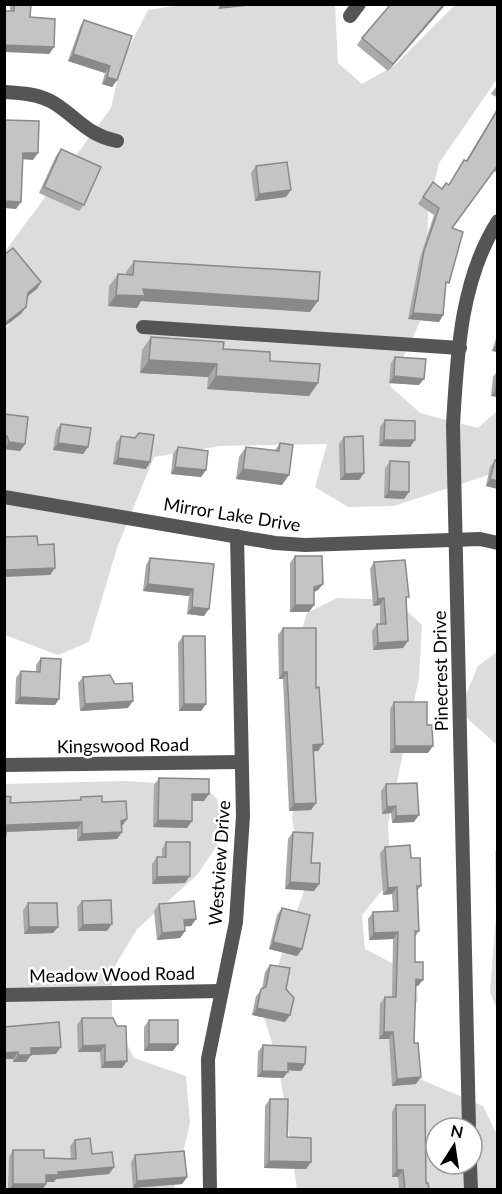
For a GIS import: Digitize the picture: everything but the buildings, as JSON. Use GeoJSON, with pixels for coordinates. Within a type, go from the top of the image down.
{"type":"FeatureCollection","features":[{"type":"Feature","properties":{"kind":"street"},"geometry":{"type":"LineString","coordinates":[[350,16],[359,4]]}},
{"type":"Feature","properties":{"kind":"street"},"geometry":{"type":"LineString","coordinates":[[4,92],[35,95],[54,104],[92,134],[117,141]]}},
{"type":"Feature","properties":{"kind":"street","name":"Pinecrest Drive"},"geometry":{"type":"LineString","coordinates":[[469,1116],[453,425],[460,348],[479,255],[498,221]]}},
{"type":"Feature","properties":{"kind":"street"},"geometry":{"type":"LineString","coordinates":[[143,327],[460,348]]}},
{"type":"Feature","properties":{"kind":"street","name":"Mirror Lake Drive"},"geometry":{"type":"LineString","coordinates":[[4,497],[237,537],[305,545],[480,539],[498,543]]}},
{"type":"Feature","properties":{"kind":"street","name":"Westview Drive"},"geometry":{"type":"LineString","coordinates":[[210,1190],[208,1059],[220,991],[236,922],[243,816],[237,537]]}},
{"type":"Feature","properties":{"kind":"street","name":"Kingswood Road"},"geometry":{"type":"LineString","coordinates":[[4,765],[71,766],[242,762]]}},
{"type":"Feature","properties":{"kind":"street","name":"Meadow Wood Road"},"geometry":{"type":"LineString","coordinates":[[4,994],[220,991]]}},
{"type":"Feature","properties":{"kind":"shaded area"},"geometry":{"type":"Polygon","coordinates":[[[187,4],[335,5],[338,63],[362,84],[395,65],[455,5],[497,5],[497,79],[439,163],[428,209],[426,309],[390,386],[420,413],[478,428],[497,411],[497,472],[394,506],[348,507],[315,487],[327,444],[220,446],[154,457],[117,548],[89,642],[58,655],[5,635],[4,329],[9,325],[6,250],[111,108],[121,63],[148,10],[187,4]]]}},
{"type":"Feature","properties":{"kind":"shaded area"},"geometry":{"type":"Polygon","coordinates":[[[337,598],[395,600],[422,625],[419,678],[388,824],[391,879],[362,915],[365,949],[413,974],[418,1000],[401,1038],[422,1080],[483,1106],[497,1135],[497,1189],[297,1189],[278,1062],[262,1011],[305,888],[292,819],[304,727],[293,660],[307,613],[337,598]]]}},
{"type":"Feature","properties":{"kind":"shaded area"},"geometry":{"type":"Polygon","coordinates":[[[497,652],[497,745],[459,711],[478,666],[497,652]]]}},
{"type":"Feature","properties":{"kind":"shaded area"},"geometry":{"type":"Polygon","coordinates":[[[126,781],[204,786],[217,799],[224,835],[197,875],[137,929],[112,971],[112,1015],[134,1058],[186,1076],[190,1123],[174,1189],[5,1189],[4,784],[126,781]]]}},
{"type":"Feature","properties":{"kind":"shaded area"},"geometry":{"type":"Polygon","coordinates":[[[495,851],[497,851],[497,1009],[490,992],[496,916],[495,851]]]}}]}
